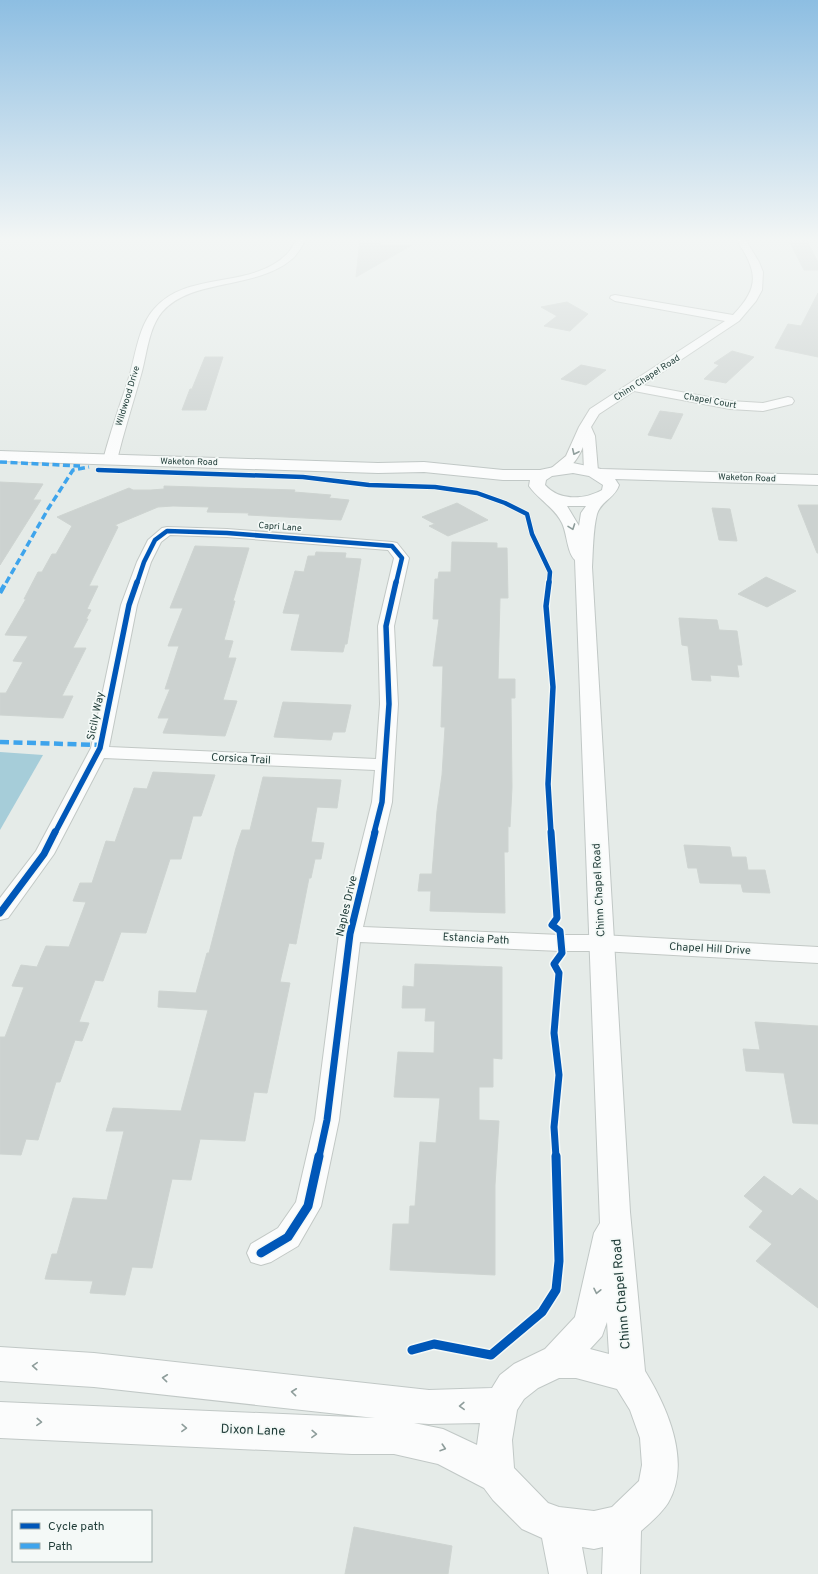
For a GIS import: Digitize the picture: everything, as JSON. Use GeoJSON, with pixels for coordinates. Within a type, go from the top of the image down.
{"type":"FeatureCollection","features":[{"type":"Feature","properties":{"kind":"street","name":"Wildwood Drive"},"geometry":{"type":"LineString","coordinates":[[110,460],[121,417],[148,328],[157,312]]}},
{"type":"Feature","properties":{"kind":"street"},"geometry":{"type":"LineString","coordinates":[[698,312],[735,319]]}},
{"type":"Feature","properties":{"kind":"street","name":"Chinn Chapel Road"},"geometry":{"type":"LineString","coordinates":[[583,567],[570,521],[546,483],[572,458],[585,427],[594,412],[735,319],[742,312]]}},
{"type":"Feature","properties":{"kind":"street","name":"Chapel Court"},"geometry":{"type":"LineString","coordinates":[[633,387],[730,405],[763,407],[788,401]]}},
{"type":"Feature","properties":{"kind":"street"},"geometry":{"type":"LineString","coordinates":[[585,427],[589,436],[595,472],[609,480],[605,494]]}},
{"type":"Feature","properties":{"kind":"street","name":"Waketon Road"},"geometry":{"type":"LineString","coordinates":[[2,458],[378,468],[497,481],[546,483],[573,468],[595,472],[676,476],[818,480]]}},
{"type":"Feature","properties":{"kind":"street","name":"Waketon Road"},"geometry":{"type":"LineString","coordinates":[[546,483],[573,502],[676,476]]}},
{"type":"Feature","properties":{"kind":"street","name":"Chinn Chapel Road"},"geometry":{"type":"LineString","coordinates":[[605,494],[589,513],[583,567],[615,1212],[628,1375]]}},
{"type":"Feature","properties":{"kind":"street","name":"Capri Lane"},"geometry":{"type":"LineString","coordinates":[[167,531],[227,532],[392,546]]}},
{"type":"Feature","properties":{"kind":"street","name":"Sicily Way"},"geometry":{"type":"LineString","coordinates":[[0,913],[44,854],[98,752],[128,605],[144,562],[155,540],[167,531]]}},
{"type":"Feature","properties":{"kind":"street","name":"Naples Drive"},"geometry":{"type":"LineString","coordinates":[[260,1254],[288,1237],[308,1206],[327,1120],[350,934],[382,802],[389,704],[386,626],[402,558],[392,546]]}},
{"type":"Feature","properties":{"kind":"street","name":"Corsica Trail"},"geometry":{"type":"LineString","coordinates":[[98,752],[385,765]]}},
{"type":"Feature","properties":{"kind":"street","name":"Estancia Path"},"geometry":{"type":"LineString","coordinates":[[350,934],[561,943],[602,943]]}},
{"type":"Feature","properties":{"kind":"street","name":"Chapel Hill Drive"},"geometry":{"type":"LineString","coordinates":[[602,943],[818,956]]}},
{"type":"Feature","properties":{"kind":"street","name":"Chinn Chapel Road"},"geometry":{"type":"LineString","coordinates":[[557,1361],[590,1325],[615,1212]]}},
{"type":"Feature","properties":{"kind":"street"},"geometry":{"type":"LineString","coordinates":[[557,1361],[576,1362],[628,1375],[643,1400],[658,1438],[660,1465],[655,1490],[642,1505],[622,1523],[594,1530],[559,1526],[535,1516],[506,1487],[497,1475],[494,1440],[501,1405],[512,1386],[526,1376],[557,1361]]}},
{"type":"Feature","properties":{"kind":"street"},"geometry":{"type":"LineString","coordinates":[[0,1364],[94,1370],[429,1407],[501,1405]]}},
{"type":"Feature","properties":{"kind":"street","name":"Dixon Lane"},"geometry":{"type":"LineString","coordinates":[[0,1420],[352,1436],[394,1436],[444,1447],[497,1475]]}},
{"type":"Feature","properties":{"kind":"street"},"geometry":{"type":"LineString","coordinates":[[621,1574],[622,1523]]}},
{"type":"Feature","properties":{"kind":"street"},"geometry":{"type":"LineString","coordinates":[[559,1526],[568,1574]]}},
{"type":"Feature","properties":{"kind":"water"},"geometry":{"type":"Polygon","coordinates":[[[0,752],[43,755],[0,830],[0,752]]]}},
{"type":"Feature","properties":{"kind":"building"},"geometry":{"type":"Polygon","coordinates":[[[551,312],[585,312],[588,314],[570,331],[544,326],[557,316],[551,312]]]}},
{"type":"Feature","properties":{"kind":"building"},"geometry":{"type":"Polygon","coordinates":[[[808,312],[818,312],[818,357],[775,348],[788,324],[801,326],[808,312]]]}},
{"type":"Feature","properties":{"kind":"building"},"geometry":{"type":"Polygon","coordinates":[[[732,351],[754,357],[726,383],[704,379],[719,365],[714,363],[732,351]]]}},
{"type":"Feature","properties":{"kind":"building"},"geometry":{"type":"Polygon","coordinates":[[[205,357],[223,357],[206,410],[182,410],[190,389],[192,389],[205,357]]]}},
{"type":"Feature","properties":{"kind":"building"},"geometry":{"type":"Polygon","coordinates":[[[581,365],[606,370],[586,385],[561,379],[581,365]]]}},
{"type":"Feature","properties":{"kind":"building"},"geometry":{"type":"Polygon","coordinates":[[[660,411],[683,414],[671,439],[648,435],[660,411]]]}},
{"type":"Feature","properties":{"kind":"building"},"geometry":{"type":"Polygon","coordinates":[[[0,482],[43,484],[33,500],[41,500],[0,565],[0,482]]]}},
{"type":"Feature","properties":{"kind":"building"},"geometry":{"type":"Polygon","coordinates":[[[164,486],[295,490],[294,492],[331,495],[329,498],[349,500],[341,520],[248,515],[249,513],[207,512],[209,507],[173,506],[158,507],[115,525],[118,527],[89,586],[98,586],[87,609],[91,610],[86,619],[88,619],[73,648],[86,648],[62,696],[73,696],[63,718],[0,715],[0,693],[6,693],[23,662],[13,661],[28,636],[5,635],[26,599],[24,599],[38,572],[42,572],[52,554],[56,554],[72,526],[57,517],[129,488],[133,490],[151,490],[164,489],[164,486]]]}},
{"type":"Feature","properties":{"kind":"building"},"geometry":{"type":"Polygon","coordinates":[[[457,503],[488,520],[448,536],[429,526],[435,524],[422,517],[457,503]]]}},
{"type":"Feature","properties":{"kind":"building"},"geometry":{"type":"Polygon","coordinates":[[[798,505],[818,505],[818,553],[817,553],[798,505]]]}},
{"type":"Feature","properties":{"kind":"building"},"geometry":{"type":"Polygon","coordinates":[[[712,508],[730,509],[737,541],[719,540],[712,508]]]}},
{"type":"Feature","properties":{"kind":"building"},"geometry":{"type":"Polygon","coordinates":[[[452,542],[497,543],[497,548],[507,548],[508,598],[500,598],[498,679],[515,679],[515,698],[511,698],[512,787],[510,827],[508,826],[508,852],[504,852],[505,913],[430,911],[431,891],[418,891],[420,874],[432,874],[437,811],[442,775],[445,727],[441,727],[443,666],[433,666],[439,619],[433,619],[435,579],[438,579],[439,572],[451,572],[452,542]]]}},
{"type":"Feature","properties":{"kind":"building"},"geometry":{"type":"Polygon","coordinates":[[[195,546],[249,548],[233,601],[235,601],[224,640],[233,641],[228,658],[236,658],[223,700],[237,701],[225,736],[163,733],[169,718],[158,718],[170,689],[165,689],[179,646],[168,646],[183,608],[170,608],[195,546]]]}},
{"type":"Feature","properties":{"kind":"building"},"geometry":{"type":"Polygon","coordinates":[[[316,552],[346,553],[345,558],[361,559],[347,644],[345,644],[343,652],[291,650],[300,614],[283,613],[295,571],[304,572],[308,556],[315,556],[316,552]]]}},
{"type":"Feature","properties":{"kind":"building"},"geometry":{"type":"Polygon","coordinates":[[[766,577],[796,591],[767,607],[738,594],[766,577]]]}},
{"type":"Feature","properties":{"kind":"building"},"geometry":{"type":"Polygon","coordinates":[[[679,618],[717,620],[719,630],[737,631],[742,665],[737,665],[739,677],[710,675],[711,681],[692,680],[688,646],[682,645],[679,618]]]}},
{"type":"Feature","properties":{"kind":"building"},"geometry":{"type":"Polygon","coordinates":[[[283,702],[351,705],[345,732],[333,732],[331,740],[274,737],[283,702]]]}},
{"type":"Feature","properties":{"kind":"building"},"geometry":{"type":"Polygon","coordinates":[[[153,772],[215,775],[201,816],[193,816],[181,859],[170,859],[146,933],[121,932],[103,981],[95,980],[79,1022],[89,1023],[82,1041],[75,1040],[60,1082],[56,1082],[38,1140],[26,1139],[21,1155],[0,1154],[0,1037],[5,1037],[24,987],[12,986],[21,965],[37,967],[46,946],[69,947],[86,902],[73,901],[80,883],[92,883],[106,841],[115,842],[134,788],[147,789],[153,772]]]}},
{"type":"Feature","properties":{"kind":"building"},"geometry":{"type":"Polygon","coordinates":[[[263,777],[341,780],[337,808],[317,807],[311,842],[324,843],[321,859],[315,859],[311,878],[309,878],[296,944],[289,943],[280,982],[290,983],[267,1093],[254,1092],[245,1141],[200,1139],[191,1180],[172,1179],[152,1268],[132,1267],[125,1295],[90,1293],[93,1281],[45,1279],[52,1254],[57,1254],[73,1198],[107,1200],[124,1131],[106,1131],[113,1108],[181,1111],[208,1010],[158,1007],[159,991],[196,993],[207,953],[209,953],[236,848],[242,830],[250,830],[263,777]]]}},
{"type":"Feature","properties":{"kind":"building"},"geometry":{"type":"Polygon","coordinates":[[[684,845],[730,847],[732,857],[746,857],[748,870],[765,870],[770,893],[743,892],[741,884],[700,883],[697,868],[688,868],[684,845]]]}},
{"type":"Feature","properties":{"kind":"building"},"geometry":{"type":"Polygon","coordinates":[[[415,964],[502,967],[502,1059],[493,1058],[493,1087],[479,1087],[479,1120],[499,1121],[495,1185],[495,1275],[390,1270],[393,1224],[409,1224],[410,1206],[415,1206],[420,1142],[436,1143],[440,1098],[394,1097],[398,1052],[434,1053],[435,1021],[425,1021],[426,1008],[402,1008],[403,986],[414,987],[415,964]]]}},
{"type":"Feature","properties":{"kind":"building"},"geometry":{"type":"Polygon","coordinates":[[[755,1022],[818,1026],[818,1124],[793,1123],[784,1073],[746,1071],[743,1049],[760,1050],[755,1022]]]}},
{"type":"Feature","properties":{"kind":"building"},"geometry":{"type":"Polygon","coordinates":[[[764,1176],[792,1196],[800,1188],[818,1201],[818,1308],[756,1261],[772,1244],[749,1227],[763,1211],[744,1196],[764,1176]]]}},
{"type":"Feature","properties":{"kind":"building"},"geometry":{"type":"Polygon","coordinates":[[[354,1527],[452,1546],[448,1574],[345,1574],[354,1527]]]}},
{"type":"Feature","properties":{"kind":"marked path"},"geometry":{"type":"LineString","coordinates":[[0,462],[80,466]]}},
{"type":"Feature","properties":{"kind":"marked path"},"geometry":{"type":"LineString","coordinates":[[0,593],[48,509],[73,470],[89,467]]}},
{"type":"Feature","properties":{"kind":"marked path"},"geometry":{"type":"LineString","coordinates":[[0,742],[100,745]]}},
{"type":"Feature","properties":{"kind":"cycle path"},"geometry":{"type":"LineString","coordinates":[[98,470],[303,477],[369,485],[435,487],[477,493],[505,503],[527,514],[532,534],[550,572],[546,606],[553,687],[548,784],[557,918],[552,925],[560,931],[562,953],[554,964],[559,973],[554,1033],[559,1075],[554,1127],[558,1176],[559,1261],[556,1290],[542,1312],[491,1355],[434,1344],[412,1350]]}},
{"type":"Feature","properties":{"kind":"cycle path"},"geometry":{"type":"LineString","coordinates":[[0,913],[44,854],[100,748],[129,605],[144,562],[155,540],[167,531],[227,533],[392,546],[402,558],[386,626],[389,704],[382,802],[350,934],[327,1120],[308,1206],[288,1237],[261,1253]]}}]}
